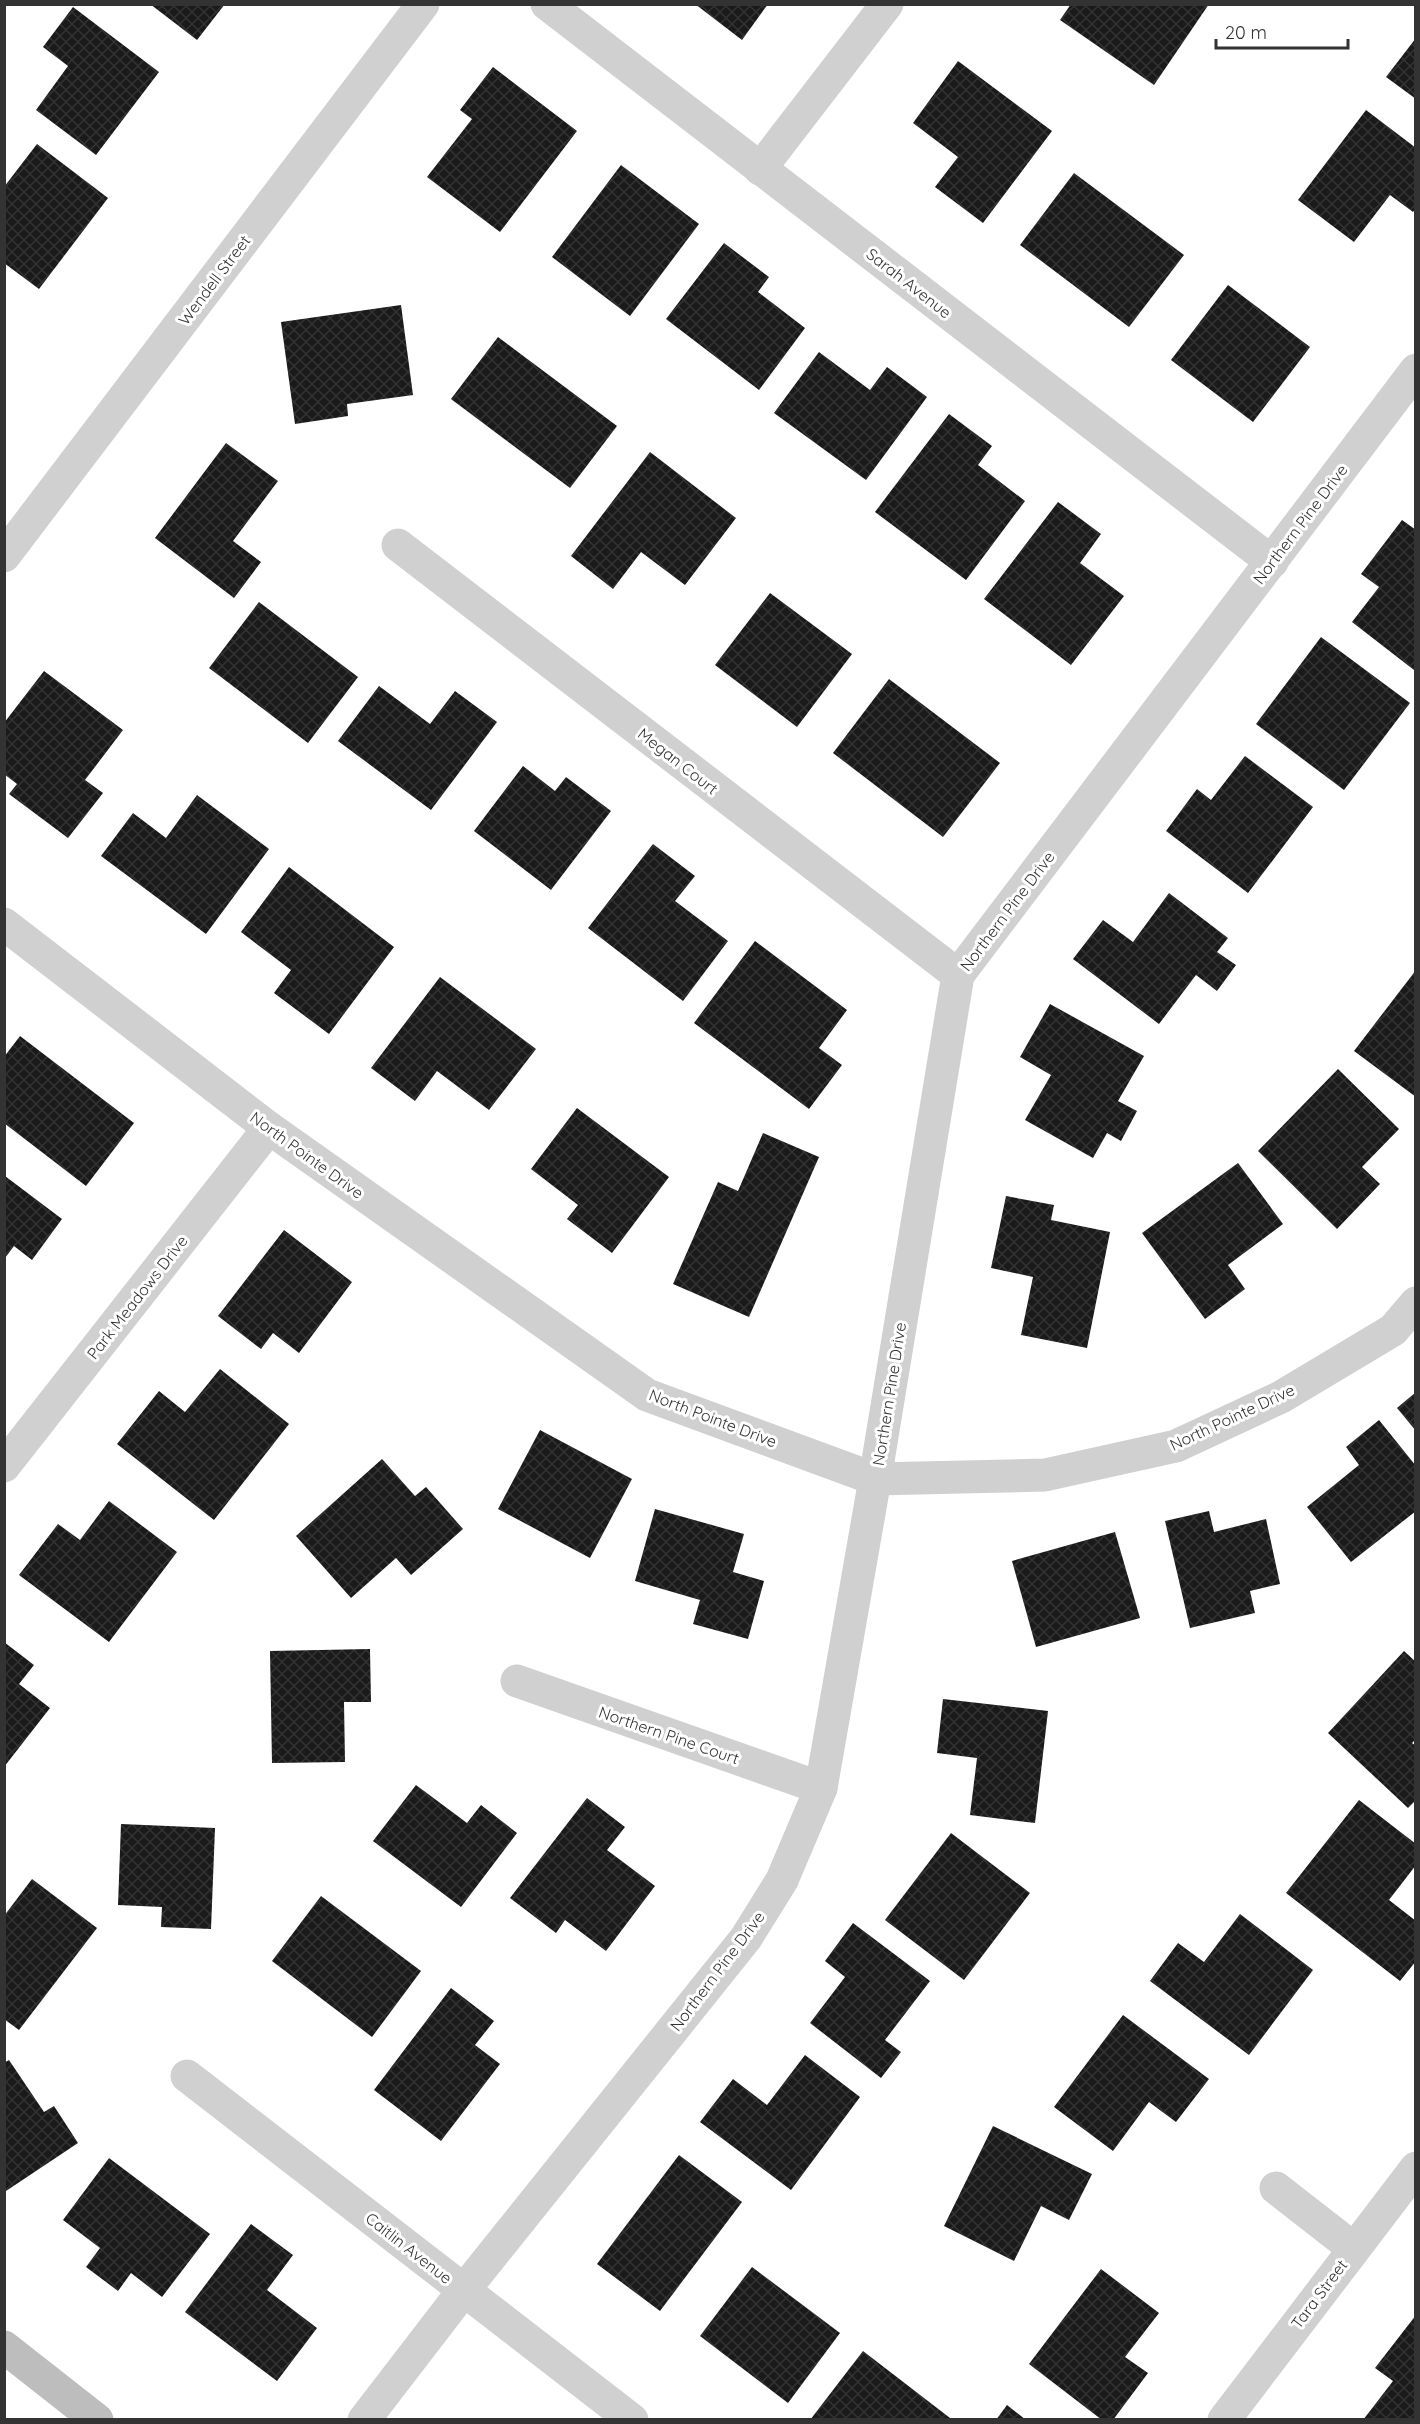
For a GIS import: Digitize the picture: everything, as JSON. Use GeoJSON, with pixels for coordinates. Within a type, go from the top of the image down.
{"type":"FeatureCollection","features":[{"type":"Feature","properties":{"kind":"street","name":"Wendell Street"},"geometry":{"type":"LineString","coordinates":[[4,556],[423,4]]}},
{"type":"Feature","properties":{"kind":"street","name":"Sarah Avenue"},"geometry":{"type":"LineString","coordinates":[[547,4],[1272,562]]}},
{"type":"Feature","properties":{"kind":"street"},"geometry":{"type":"LineString","coordinates":[[760,169],[887,4]]}},
{"type":"Feature","properties":{"kind":"street","name":"Northern Pine Drive"},"geometry":{"type":"LineString","coordinates":[[364,2420],[464,2290],[746,1938],[783,1880],[820,1788],[875,1479],[958,975],[1416,370]]}},
{"type":"Feature","properties":{"kind":"street","name":"Megan Court"},"geometry":{"type":"LineString","coordinates":[[398,545],[958,975]]}},
{"type":"Feature","properties":{"kind":"street","name":"North Pointe Drive"},"geometry":{"type":"LineString","coordinates":[[4,924],[268,1128],[647,1395],[875,1479],[1046,1475],[1176,1446],[1281,1397],[1393,1330],[1416,1303]]}},
{"type":"Feature","properties":{"kind":"street","name":"Park Meadows Drive"},"geometry":{"type":"LineString","coordinates":[[4,1466],[268,1128]]}},
{"type":"Feature","properties":{"kind":"street","name":"Northern Pine Court"},"geometry":{"type":"LineString","coordinates":[[517,1681],[820,1788]]}},
{"type":"Feature","properties":{"kind":"street","name":"Caitlin Avenue"},"geometry":{"type":"LineString","coordinates":[[187,2076],[632,2420]]}},
{"type":"Feature","properties":{"kind":"street","name":"Tara Street"},"geometry":{"type":"LineString","coordinates":[[1224,2420],[1353,2248],[1416,2169]]}},
{"type":"Feature","properties":{"kind":"street"},"geometry":{"type":"LineString","coordinates":[[1276,2188],[1353,2248]]}},
{"type":"Feature","properties":{"kind":"street"},"geometry":{"type":"LineString","coordinates":[[4,2347],[97,2420]]}},
{"type":"Feature","properties":{"kind":"building"},"geometry":{"type":"Polygon","coordinates":[[[150,4],[225,4],[197,40],[150,4]]]}},
{"type":"Feature","properties":{"kind":"building"},"geometry":{"type":"Polygon","coordinates":[[[695,4],[768,4],[742,40],[695,4]]]}},
{"type":"Feature","properties":{"kind":"building"},"geometry":{"type":"Polygon","coordinates":[[[1071,4],[1209,4],[1154,85],[1060,20],[1071,4]]]}},
{"type":"Feature","properties":{"kind":"building"},"geometry":{"type":"Polygon","coordinates":[[[73,7],[159,72],[96,155],[36,110],[68,66],[43,47],[73,7]]]}},
{"type":"Feature","properties":{"kind":"building"},"geometry":{"type":"Polygon","coordinates":[[[1416,38],[1416,99],[1386,77],[1416,38]]]}},
{"type":"Feature","properties":{"kind":"building"},"geometry":{"type":"Polygon","coordinates":[[[958,61],[1052,131],[983,223],[935,187],[958,157],[913,123],[958,61]]]}},
{"type":"Feature","properties":{"kind":"building"},"geometry":{"type":"Polygon","coordinates":[[[493,67],[577,131],[500,232],[427,177],[472,119],[460,110],[493,67]]]}},
{"type":"Feature","properties":{"kind":"building"},"geometry":{"type":"Polygon","coordinates":[[[1366,110],[1416,148],[1416,208],[1413,212],[1390,195],[1354,242],[1298,200],[1366,110]]]}},
{"type":"Feature","properties":{"kind":"building"},"geometry":{"type":"Polygon","coordinates":[[[37,144],[108,198],[39,289],[4,263],[4,187],[37,144]]]}},
{"type":"Feature","properties":{"kind":"building"},"geometry":{"type":"Polygon","coordinates":[[[621,165],[699,224],[630,316],[552,257],[621,165]]]}},
{"type":"Feature","properties":{"kind":"building"},"geometry":{"type":"Polygon","coordinates":[[[1074,173],[1184,255],[1129,327],[1020,245],[1074,173]]]}},
{"type":"Feature","properties":{"kind":"building"},"geometry":{"type":"Polygon","coordinates":[[[724,243],[769,277],[758,292],[805,328],[759,390],[666,319],[724,243]]]}},
{"type":"Feature","properties":{"kind":"building"},"geometry":{"type":"Polygon","coordinates":[[[1228,285],[1310,347],[1253,422],[1171,360],[1228,285]]]}},
{"type":"Feature","properties":{"kind":"building"},"geometry":{"type":"Polygon","coordinates":[[[401,305],[413,395],[347,404],[348,416],[295,424],[281,322],[401,305]]]}},
{"type":"Feature","properties":{"kind":"building"},"geometry":{"type":"Polygon","coordinates":[[[498,337],[617,426],[570,488],[451,399],[498,337]]]}},
{"type":"Feature","properties":{"kind":"building"},"geometry":{"type":"Polygon","coordinates":[[[819,352],[870,390],[887,367],[927,397],[866,480],[774,413],[819,352]]]}},
{"type":"Feature","properties":{"kind":"building"},"geometry":{"type":"Polygon","coordinates":[[[949,414],[992,446],[978,465],[1025,501],[966,580],[875,512],[949,414]]]}},
{"type":"Feature","properties":{"kind":"building"},"geometry":{"type":"Polygon","coordinates":[[[226,443],[278,481],[233,541],[261,562],[234,598],[155,538],[226,443]]]}},
{"type":"Feature","properties":{"kind":"building"},"geometry":{"type":"Polygon","coordinates":[[[650,452],[736,518],[685,585],[641,552],[613,589],[571,556],[650,452]]]}},
{"type":"Feature","properties":{"kind":"building"},"geometry":{"type":"Polygon","coordinates":[[[1058,502],[1101,534],[1080,563],[1124,596],[1071,665],[984,599],[1058,502]]]}},
{"type":"Feature","properties":{"kind":"building"},"geometry":{"type":"Polygon","coordinates":[[[1402,520],[1416,530],[1416,667],[1414,670],[1352,622],[1379,587],[1361,574],[1402,520]]]}},
{"type":"Feature","properties":{"kind":"building"},"geometry":{"type":"Polygon","coordinates":[[[770,593],[852,654],[797,727],[715,665],[770,593]]]}},
{"type":"Feature","properties":{"kind":"building"},"geometry":{"type":"Polygon","coordinates":[[[259,602],[358,677],[308,743],[209,668],[259,602]]]}},
{"type":"Feature","properties":{"kind":"building"},"geometry":{"type":"Polygon","coordinates":[[[1321,637],[1410,703],[1344,790],[1256,724],[1321,637]]]}},
{"type":"Feature","properties":{"kind":"building"},"geometry":{"type":"Polygon","coordinates":[[[44,671],[123,730],[85,780],[103,793],[68,838],[9,794],[17,784],[4,774],[4,723],[44,671]]]}},
{"type":"Feature","properties":{"kind":"building"},"geometry":{"type":"Polygon","coordinates":[[[889,679],[1000,763],[943,837],[833,753],[889,679]]]}},
{"type":"Feature","properties":{"kind":"building"},"geometry":{"type":"Polygon","coordinates":[[[379,686],[430,724],[455,691],[497,722],[431,810],[338,741],[379,686]]]}},
{"type":"Feature","properties":{"kind":"building"},"geometry":{"type":"Polygon","coordinates":[[[1245,756],[1313,807],[1248,893],[1166,831],[1197,789],[1211,800],[1245,756]]]}},
{"type":"Feature","properties":{"kind":"building"},"geometry":{"type":"Polygon","coordinates":[[[523,766],[555,791],[566,777],[611,811],[551,890],[474,831],[523,766]]]}},
{"type":"Feature","properties":{"kind":"building"},"geometry":{"type":"Polygon","coordinates":[[[197,795],[269,849],[206,934],[101,856],[133,813],[166,838],[197,795]]]}},
{"type":"Feature","properties":{"kind":"building"},"geometry":{"type":"Polygon","coordinates":[[[653,844],[695,876],[675,901],[728,941],[683,1001],[588,928],[653,844]]]}},
{"type":"Feature","properties":{"kind":"building"},"geometry":{"type":"Polygon","coordinates":[[[289,867],[394,947],[329,1034],[274,993],[291,970],[241,932],[289,867]]]}},
{"type":"Feature","properties":{"kind":"building"},"geometry":{"type":"Polygon","coordinates":[[[1169,893],[1228,938],[1217,952],[1236,965],[1217,991],[1196,975],[1159,1024],[1073,959],[1103,920],[1133,942],[1169,893]]]}},
{"type":"Feature","properties":{"kind":"building"},"geometry":{"type":"Polygon","coordinates":[[[755,941],[847,1010],[819,1048],[842,1065],[809,1109],[694,1023],[755,941]]]}},
{"type":"Feature","properties":{"kind":"building"},"geometry":{"type":"Polygon","coordinates":[[[1416,970],[1416,1097],[1354,1051],[1416,970]]]}},
{"type":"Feature","properties":{"kind":"building"},"geometry":{"type":"Polygon","coordinates":[[[440,977],[536,1049],[489,1110],[437,1071],[415,1101],[371,1068],[440,977]]]}},
{"type":"Feature","properties":{"kind":"building"},"geometry":{"type":"Polygon","coordinates":[[[1050,1004],[1144,1056],[1118,1101],[1137,1111],[1121,1141],[1107,1133],[1093,1158],[1025,1120],[1051,1075],[1020,1057],[1050,1004]]]}},
{"type":"Feature","properties":{"kind":"building"},"geometry":{"type":"Polygon","coordinates":[[[20,1036],[134,1123],[86,1186],[4,1123],[4,1057],[20,1036]]]}},
{"type":"Feature","properties":{"kind":"building"},"geometry":{"type":"Polygon","coordinates":[[[1338,1069],[1399,1129],[1362,1167],[1380,1184],[1337,1229],[1258,1151],[1338,1069]]]}},
{"type":"Feature","properties":{"kind":"building"},"geometry":{"type":"Polygon","coordinates":[[[577,1108],[669,1177],[612,1253],[567,1219],[578,1205],[531,1169],[577,1108]]]}},
{"type":"Feature","properties":{"kind":"building"},"geometry":{"type":"Polygon","coordinates":[[[763,1133],[819,1157],[749,1317],[673,1284],[718,1182],[738,1191],[763,1133]]]}},
{"type":"Feature","properties":{"kind":"building"},"geometry":{"type":"Polygon","coordinates":[[[1238,1163],[1283,1224],[1228,1265],[1245,1289],[1205,1319],[1142,1233],[1238,1163]]]}},
{"type":"Feature","properties":{"kind":"building"},"geometry":{"type":"Polygon","coordinates":[[[5,1176],[62,1219],[32,1260],[14,1246],[5,1258],[5,1176]]]}},
{"type":"Feature","properties":{"kind":"building"},"geometry":{"type":"Polygon","coordinates":[[[1006,1196],[1054,1205],[1051,1220],[1110,1232],[1087,1348],[1021,1335],[1033,1277],[991,1268],[1006,1196]]]}},
{"type":"Feature","properties":{"kind":"building"},"geometry":{"type":"Polygon","coordinates":[[[284,1230],[352,1282],[299,1353],[273,1333],[261,1349],[218,1316],[284,1230]]]}},
{"type":"Feature","properties":{"kind":"building"},"geometry":{"type":"Polygon","coordinates":[[[220,1369],[289,1424],[214,1520],[117,1444],[159,1391],[185,1412],[220,1369]]]}},
{"type":"Feature","properties":{"kind":"building"},"geometry":{"type":"Polygon","coordinates":[[[1416,1392],[1416,1431],[1397,1408],[1416,1392]]]}},
{"type":"Feature","properties":{"kind":"building"},"geometry":{"type":"Polygon","coordinates":[[[1379,1420],[1416,1466],[1416,1511],[1351,1562],[1307,1507],[1359,1465],[1346,1447],[1379,1420]]]}},
{"type":"Feature","properties":{"kind":"building"},"geometry":{"type":"Polygon","coordinates":[[[540,1430],[632,1479],[590,1558],[498,1509],[540,1430]]]}},
{"type":"Feature","properties":{"kind":"building"},"geometry":{"type":"Polygon","coordinates":[[[382,1459],[415,1496],[426,1487],[463,1529],[411,1575],[396,1558],[351,1598],[296,1536],[382,1459]]]}},
{"type":"Feature","properties":{"kind":"building"},"geometry":{"type":"Polygon","coordinates":[[[109,1501],[177,1552],[109,1642],[19,1575],[58,1524],[80,1540],[109,1501]]]}},
{"type":"Feature","properties":{"kind":"building"},"geometry":{"type":"Polygon","coordinates":[[[655,1509],[744,1534],[733,1572],[764,1581],[748,1639],[693,1624],[700,1600],[635,1581],[655,1509]]]}},
{"type":"Feature","properties":{"kind":"building"},"geometry":{"type":"Polygon","coordinates":[[[1209,1511],[1214,1532],[1266,1519],[1280,1584],[1250,1591],[1255,1613],[1190,1628],[1165,1521],[1209,1511]]]}},
{"type":"Feature","properties":{"kind":"building"},"geometry":{"type":"Polygon","coordinates":[[[1115,1532],[1140,1618],[1036,1647],[1012,1561],[1115,1532]]]}},
{"type":"Feature","properties":{"kind":"building"},"geometry":{"type":"Polygon","coordinates":[[[4,1642],[34,1665],[19,1684],[50,1708],[4,1767],[4,1642]]]}},
{"type":"Feature","properties":{"kind":"building"},"geometry":{"type":"Polygon","coordinates":[[[370,1649],[371,1702],[344,1702],[345,1762],[272,1763],[270,1651],[370,1649]]]}},
{"type":"Feature","properties":{"kind":"building"},"geometry":{"type":"Polygon","coordinates":[[[1404,1651],[1416,1662],[1416,1739],[1412,1743],[1416,1746],[1416,1800],[1408,1808],[1328,1733],[1404,1651]]]}},
{"type":"Feature","properties":{"kind":"building"},"geometry":{"type":"Polygon","coordinates":[[[943,1699],[1048,1711],[1035,1823],[970,1815],[977,1758],[937,1753],[943,1699]]]}},
{"type":"Feature","properties":{"kind":"building"},"geometry":{"type":"Polygon","coordinates":[[[416,1785],[467,1823],[481,1805],[517,1833],[461,1907],[373,1841],[416,1785]]]}},
{"type":"Feature","properties":{"kind":"building"},"geometry":{"type":"Polygon","coordinates":[[[587,1798],[625,1827],[607,1850],[655,1886],[606,1951],[565,1920],[556,1933],[510,1898],[587,1798]]]}},
{"type":"Feature","properties":{"kind":"building"},"geometry":{"type":"Polygon","coordinates":[[[1359,1800],[1416,1844],[1416,1865],[1389,1900],[1416,1921],[1416,1961],[1400,1981],[1286,1893],[1359,1800]]]}},
{"type":"Feature","properties":{"kind":"building"},"geometry":{"type":"Polygon","coordinates":[[[121,1824],[215,1828],[211,1929],[161,1927],[162,1907],[118,1905],[121,1824]]]}},
{"type":"Feature","properties":{"kind":"building"},"geometry":{"type":"Polygon","coordinates":[[[951,1833],[1030,1893],[964,1980],[885,1920],[951,1833]]]}},
{"type":"Feature","properties":{"kind":"building"},"geometry":{"type":"Polygon","coordinates":[[[32,1879],[97,1928],[19,2030],[4,2019],[4,1916],[32,1879]]]}},
{"type":"Feature","properties":{"kind":"building"},"geometry":{"type":"Polygon","coordinates":[[[321,1896],[421,1971],[372,2037],[272,1961],[321,1896]]]}},
{"type":"Feature","properties":{"kind":"building"},"geometry":{"type":"Polygon","coordinates":[[[1240,1914],[1313,1970],[1249,2055],[1150,1981],[1178,1943],[1204,1962],[1240,1914]]]}},
{"type":"Feature","properties":{"kind":"building"},"geometry":{"type":"Polygon","coordinates":[[[853,1923],[930,1981],[885,2040],[901,2052],[881,2078],[810,2023],[845,1977],[825,1961],[853,1923]]]}},
{"type":"Feature","properties":{"kind":"building"},"geometry":{"type":"Polygon","coordinates":[[[451,1988],[494,2021],[475,2045],[500,2064],[441,2141],[374,2090],[451,1988]]]}},
{"type":"Feature","properties":{"kind":"building"},"geometry":{"type":"Polygon","coordinates":[[[1123,2015],[1209,2079],[1176,2122],[1149,2102],[1113,2151],[1054,2107],[1123,2015]]]}},
{"type":"Feature","properties":{"kind":"building"},"geometry":{"type":"Polygon","coordinates":[[[805,2055],[860,2097],[791,2190],[700,2122],[733,2079],[767,2105],[805,2055]]]}},
{"type":"Feature","properties":{"kind":"building"},"geometry":{"type":"Polygon","coordinates":[[[9,2060],[44,2112],[54,2106],[78,2143],[6,2191],[4,2063],[9,2060]]]}},
{"type":"Feature","properties":{"kind":"building"},"geometry":{"type":"Polygon","coordinates":[[[993,2126],[1092,2174],[1069,2220],[1041,2206],[1014,2261],[944,2226],[993,2126]]]}},
{"type":"Feature","properties":{"kind":"building"},"geometry":{"type":"Polygon","coordinates":[[[679,2155],[742,2202],[660,2311],[597,2264],[679,2155]]]}},
{"type":"Feature","properties":{"kind":"building"},"geometry":{"type":"Polygon","coordinates":[[[109,2158],[210,2234],[162,2297],[131,2273],[118,2291],[86,2267],[100,2248],[63,2220],[109,2158]]]}},
{"type":"Feature","properties":{"kind":"building"},"geometry":{"type":"Polygon","coordinates":[[[251,2224],[293,2255],[267,2290],[317,2328],[277,2381],[185,2312],[251,2224]]]}},
{"type":"Feature","properties":{"kind":"building"},"geometry":{"type":"Polygon","coordinates":[[[752,2267],[840,2333],[788,2403],[700,2336],[752,2267]]]}},
{"type":"Feature","properties":{"kind":"building"},"geometry":{"type":"Polygon","coordinates":[[[1101,2269],[1159,2313],[1125,2357],[1148,2373],[1113,2420],[1102,2420],[1029,2364],[1101,2269]]]}},
{"type":"Feature","properties":{"kind":"building"},"geometry":{"type":"Polygon","coordinates":[[[1416,2315],[1416,2420],[1363,2420],[1393,2381],[1375,2368],[1416,2315]]]}},
{"type":"Feature","properties":{"kind":"building"},"geometry":{"type":"Polygon","coordinates":[[[863,2351],[950,2418],[949,2420],[810,2420],[863,2351]]]}},
{"type":"Feature","properties":{"kind":"building"},"geometry":{"type":"Polygon","coordinates":[[[1007,2405],[1026,2420],[996,2420],[1007,2405]]]}}]}
